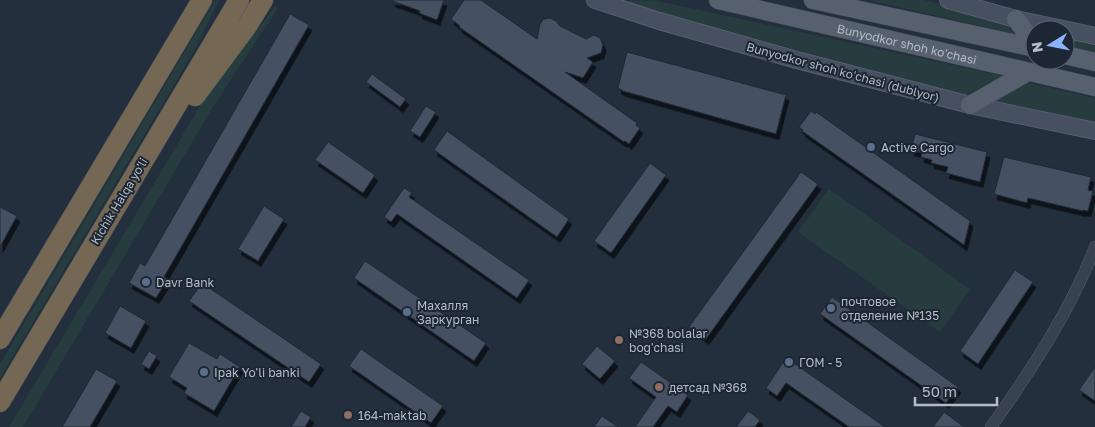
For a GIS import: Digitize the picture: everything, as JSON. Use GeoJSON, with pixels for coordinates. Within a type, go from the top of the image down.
{"type":"FeatureCollection","features":[{"type":"Feature","properties":{"kind":"highway"},"geometry":{"type":"LineString","coordinates":[[0,340],[202,0]]}},
{"type":"Feature","properties":{"kind":"highway"},"geometry":{"type":"LineString","coordinates":[[204,59],[216,18],[226,0]]}},
{"type":"Feature","properties":{"kind":"highway","name":"Kichik Halqa yo'li"},"geometry":{"type":"LineString","coordinates":[[0,402],[239,0]]}},
{"type":"Feature","properties":{"kind":"highway"},"geometry":{"type":"LineString","coordinates":[[124,192],[247,26],[264,0]]}},
{"type":"Feature","properties":{"kind":"main road","name":"Bunyodkor shoh ko'chasi"},"geometry":{"type":"LineString","coordinates":[[718,0],[1095,87]]}},
{"type":"Feature","properties":{"kind":"main road","name":"Bunyodkor shoh ko'chasi"},"geometry":{"type":"LineString","coordinates":[[813,0],[1025,45]]}},
{"type":"Feature","properties":{"kind":"main road"},"geometry":{"type":"LineString","coordinates":[[1016,19],[1025,32]]}},
{"type":"Feature","properties":{"kind":"main road"},"geometry":{"type":"LineString","coordinates":[[1075,57],[1095,62]]}},
{"type":"Feature","properties":{"kind":"main road"},"geometry":{"type":"LineString","coordinates":[[970,105],[1028,72]]}},
{"type":"Feature","properties":{"kind":"street","name":"Bunyodkor shoh koʻchasi (dublyor)"},"geometry":{"type":"LineString","coordinates":[[595,0],[659,22],[797,60],[970,105],[1095,131]]}},
{"type":"Feature","properties":{"kind":"street"},"geometry":{"type":"LineString","coordinates":[[948,0],[1016,19],[1095,36]]}},
{"type":"Feature","properties":{"kind":"street"},"geometry":{"type":"LineString","coordinates":[[991,427],[1061,319],[1078,289],[1095,247]]}},
{"type":"Feature","properties":{"kind":"green space"},"geometry":{"type":"Polygon","coordinates":[[[215,0],[219,0],[197,46],[0,378],[0,364],[215,0]]]}},
{"type":"Feature","properties":{"kind":"green space"},"geometry":{"type":"Polygon","coordinates":[[[630,0],[653,0],[1003,76],[965,95],[630,5],[630,0]]]}},
{"type":"Feature","properties":{"kind":"green space"},"geometry":{"type":"Polygon","coordinates":[[[867,0],[924,0],[1007,22],[1016,34],[867,0]]]}},
{"type":"Feature","properties":{"kind":"green space"},"geometry":{"type":"Polygon","coordinates":[[[275,6],[278,8],[213,107],[23,427],[9,427],[202,103],[275,6]]]}},
{"type":"Feature","properties":{"kind":"green space"},"geometry":{"type":"Polygon","coordinates":[[[1075,37],[1095,42],[1095,53],[1075,48],[1075,37]]]}},
{"type":"Feature","properties":{"kind":"green space"},"geometry":{"type":"Polygon","coordinates":[[[1029,83],[1095,98],[1095,125],[989,104],[1029,83]]]}},
{"type":"Feature","properties":{"kind":"green space"},"geometry":{"type":"Polygon","coordinates":[[[829,189],[970,289],[940,332],[798,232],[829,189]]]}},
{"type":"Feature","properties":{"kind":"building"},"geometry":{"type":"Polygon","coordinates":[[[392,0],[444,0],[437,20],[392,0]]]}},
{"type":"Feature","properties":{"kind":"building"},"geometry":{"type":"Polygon","coordinates":[[[464,0],[481,0],[537,39],[540,24],[544,19],[550,18],[560,26],[586,39],[594,35],[600,38],[603,45],[601,53],[587,58],[593,62],[583,78],[565,72],[637,123],[636,125],[640,128],[629,144],[459,27],[451,19],[464,0]]]}},
{"type":"Feature","properties":{"kind":"building"},"geometry":{"type":"Polygon","coordinates":[[[290,14],[309,25],[164,277],[168,279],[156,298],[129,283],[140,263],[145,266],[290,14]]]}},
{"type":"Feature","properties":{"kind":"building"},"geometry":{"type":"Polygon","coordinates":[[[627,52],[786,95],[776,134],[623,91],[618,88],[627,52]]]}},
{"type":"Feature","properties":{"kind":"building"},"geometry":{"type":"Polygon","coordinates":[[[372,74],[406,99],[400,107],[366,82],[372,74]]]}},
{"type":"Feature","properties":{"kind":"building"},"geometry":{"type":"Polygon","coordinates":[[[426,106],[436,112],[420,137],[410,131],[426,106]]]}},
{"type":"Feature","properties":{"kind":"building"},"geometry":{"type":"Polygon","coordinates":[[[811,111],[815,114],[816,112],[970,221],[964,245],[802,131],[799,127],[811,111]]]}},
{"type":"Feature","properties":{"kind":"building"},"geometry":{"type":"Polygon","coordinates":[[[447,131],[569,219],[557,237],[434,150],[447,131]]]}},
{"type":"Feature","properties":{"kind":"building"},"geometry":{"type":"Polygon","coordinates":[[[915,134],[987,152],[980,182],[946,173],[948,167],[931,163],[932,160],[921,157],[922,153],[911,150],[915,134]]]}},
{"type":"Feature","properties":{"kind":"building"},"geometry":{"type":"Polygon","coordinates":[[[328,142],[375,175],[363,193],[315,160],[328,142]]]}},
{"type":"Feature","properties":{"kind":"building"},"geometry":{"type":"Polygon","coordinates":[[[1004,157],[1091,177],[1088,190],[1093,191],[1088,211],[1028,198],[1027,203],[994,194],[1004,157]]]}},
{"type":"Feature","properties":{"kind":"building"},"geometry":{"type":"Polygon","coordinates":[[[650,163],[666,175],[611,253],[594,241],[650,163]]]}},
{"type":"Feature","properties":{"kind":"building"},"geometry":{"type":"Polygon","coordinates":[[[801,172],[818,184],[706,339],[689,327],[801,172]]]}},
{"type":"Feature","properties":{"kind":"building"},"geometry":{"type":"Polygon","coordinates":[[[404,188],[412,193],[409,197],[529,280],[517,298],[397,214],[391,222],[384,217],[404,188]]]}},
{"type":"Feature","properties":{"kind":"building"},"geometry":{"type":"Polygon","coordinates":[[[264,206],[284,219],[258,261],[238,249],[264,206]]]}},
{"type":"Feature","properties":{"kind":"building"},"geometry":{"type":"Polygon","coordinates":[[[0,207],[17,216],[0,247],[0,207]]]}},
{"type":"Feature","properties":{"kind":"building"},"geometry":{"type":"Polygon","coordinates":[[[365,261],[486,343],[474,361],[354,278],[365,261]]]}},
{"type":"Feature","properties":{"kind":"building"},"geometry":{"type":"Polygon","coordinates":[[[1015,270],[1033,282],[978,364],[960,351],[1015,270]]]}},
{"type":"Feature","properties":{"kind":"building"},"geometry":{"type":"Polygon","coordinates":[[[202,283],[321,364],[309,382],[189,301],[202,283]]]}},
{"type":"Feature","properties":{"kind":"building"},"geometry":{"type":"Polygon","coordinates":[[[832,297],[958,387],[946,403],[820,314],[832,297]]]}},
{"type":"Feature","properties":{"kind":"building"},"geometry":{"type":"Polygon","coordinates":[[[120,306],[146,321],[131,348],[105,333],[120,306]]]}},
{"type":"Feature","properties":{"kind":"building","name":"Ipak Yo'li banki"},"geometry":{"type":"Polygon","coordinates":[[[189,343],[217,359],[220,354],[240,367],[214,411],[184,393],[187,388],[169,377],[189,343]]]}},
{"type":"Feature","properties":{"kind":"building"},"geometry":{"type":"Polygon","coordinates":[[[597,346],[615,361],[600,379],[582,364],[597,346]]]}},
{"type":"Feature","properties":{"kind":"building"},"geometry":{"type":"Polygon","coordinates":[[[361,349],[443,406],[431,423],[349,366],[361,349]]]}},
{"type":"Feature","properties":{"kind":"building"},"geometry":{"type":"Polygon","coordinates":[[[149,351],[157,356],[149,369],[141,364],[149,351]]]}},
{"type":"Feature","properties":{"kind":"building"},"geometry":{"type":"Polygon","coordinates":[[[786,358],[885,427],[849,427],[786,383],[777,396],[766,388],[786,358]]]}},
{"type":"Feature","properties":{"kind":"building","name":"детсад №368"},"geometry":{"type":"Polygon","coordinates":[[[641,362],[688,395],[677,412],[668,406],[653,427],[635,427],[656,397],[629,378],[641,362]]]}},
{"type":"Feature","properties":{"kind":"building"},"geometry":{"type":"Polygon","coordinates":[[[1095,367],[1095,401],[1079,390],[1095,367]]]}},
{"type":"Feature","properties":{"kind":"building"},"geometry":{"type":"Polygon","coordinates":[[[96,369],[117,381],[90,427],[62,427],[96,369]]]}},
{"type":"Feature","properties":{"kind":"building"},"geometry":{"type":"Polygon","coordinates":[[[301,411],[311,417],[305,427],[291,427],[301,411]]]}},
{"type":"Feature","properties":{"kind":"building"},"geometry":{"type":"Polygon","coordinates":[[[748,411],[760,420],[755,427],[736,427],[748,411]]]}},
{"type":"Feature","properties":{"kind":"building"},"geometry":{"type":"Polygon","coordinates":[[[944,412],[964,427],[933,427],[944,412]]]}},
{"type":"Feature","properties":{"kind":"building"},"geometry":{"type":"Polygon","coordinates":[[[602,416],[618,427],[594,427],[602,416]]]}},
{"type":"Feature","properties":{"kind":"place","name":"Active Cargo"},"geometry":{"type":"Point","coordinates":[871,147]}},
{"type":"Feature","properties":{"kind":"place","name":"Davr Bank"},"geometry":{"type":"Point","coordinates":[146,282]}},
{"type":"Feature","properties":{"kind":"place","name":"почтовое отделение №135"},"geometry":{"type":"Point","coordinates":[831,308]}},
{"type":"Feature","properties":{"kind":"place","name":"Махалля Заркурган"},"geometry":{"type":"Point","coordinates":[407,312]}},
{"type":"Feature","properties":{"kind":"place","name":"№368 bolalar bog'chasi"},"geometry":{"type":"Point","coordinates":[619,340]}},
{"type":"Feature","properties":{"kind":"place","name":"ГОМ - 5"},"geometry":{"type":"Point","coordinates":[789,362]}},
{"type":"Feature","properties":{"kind":"place","name":"Ipak Yo'li banki"},"geometry":{"type":"Point","coordinates":[204,372]}},
{"type":"Feature","properties":{"kind":"place","name":"детсад №368"},"geometry":{"type":"Point","coordinates":[659,387]}},
{"type":"Feature","properties":{"kind":"place","name":"164-maktab"},"geometry":{"type":"Point","coordinates":[348,415]}}]}
